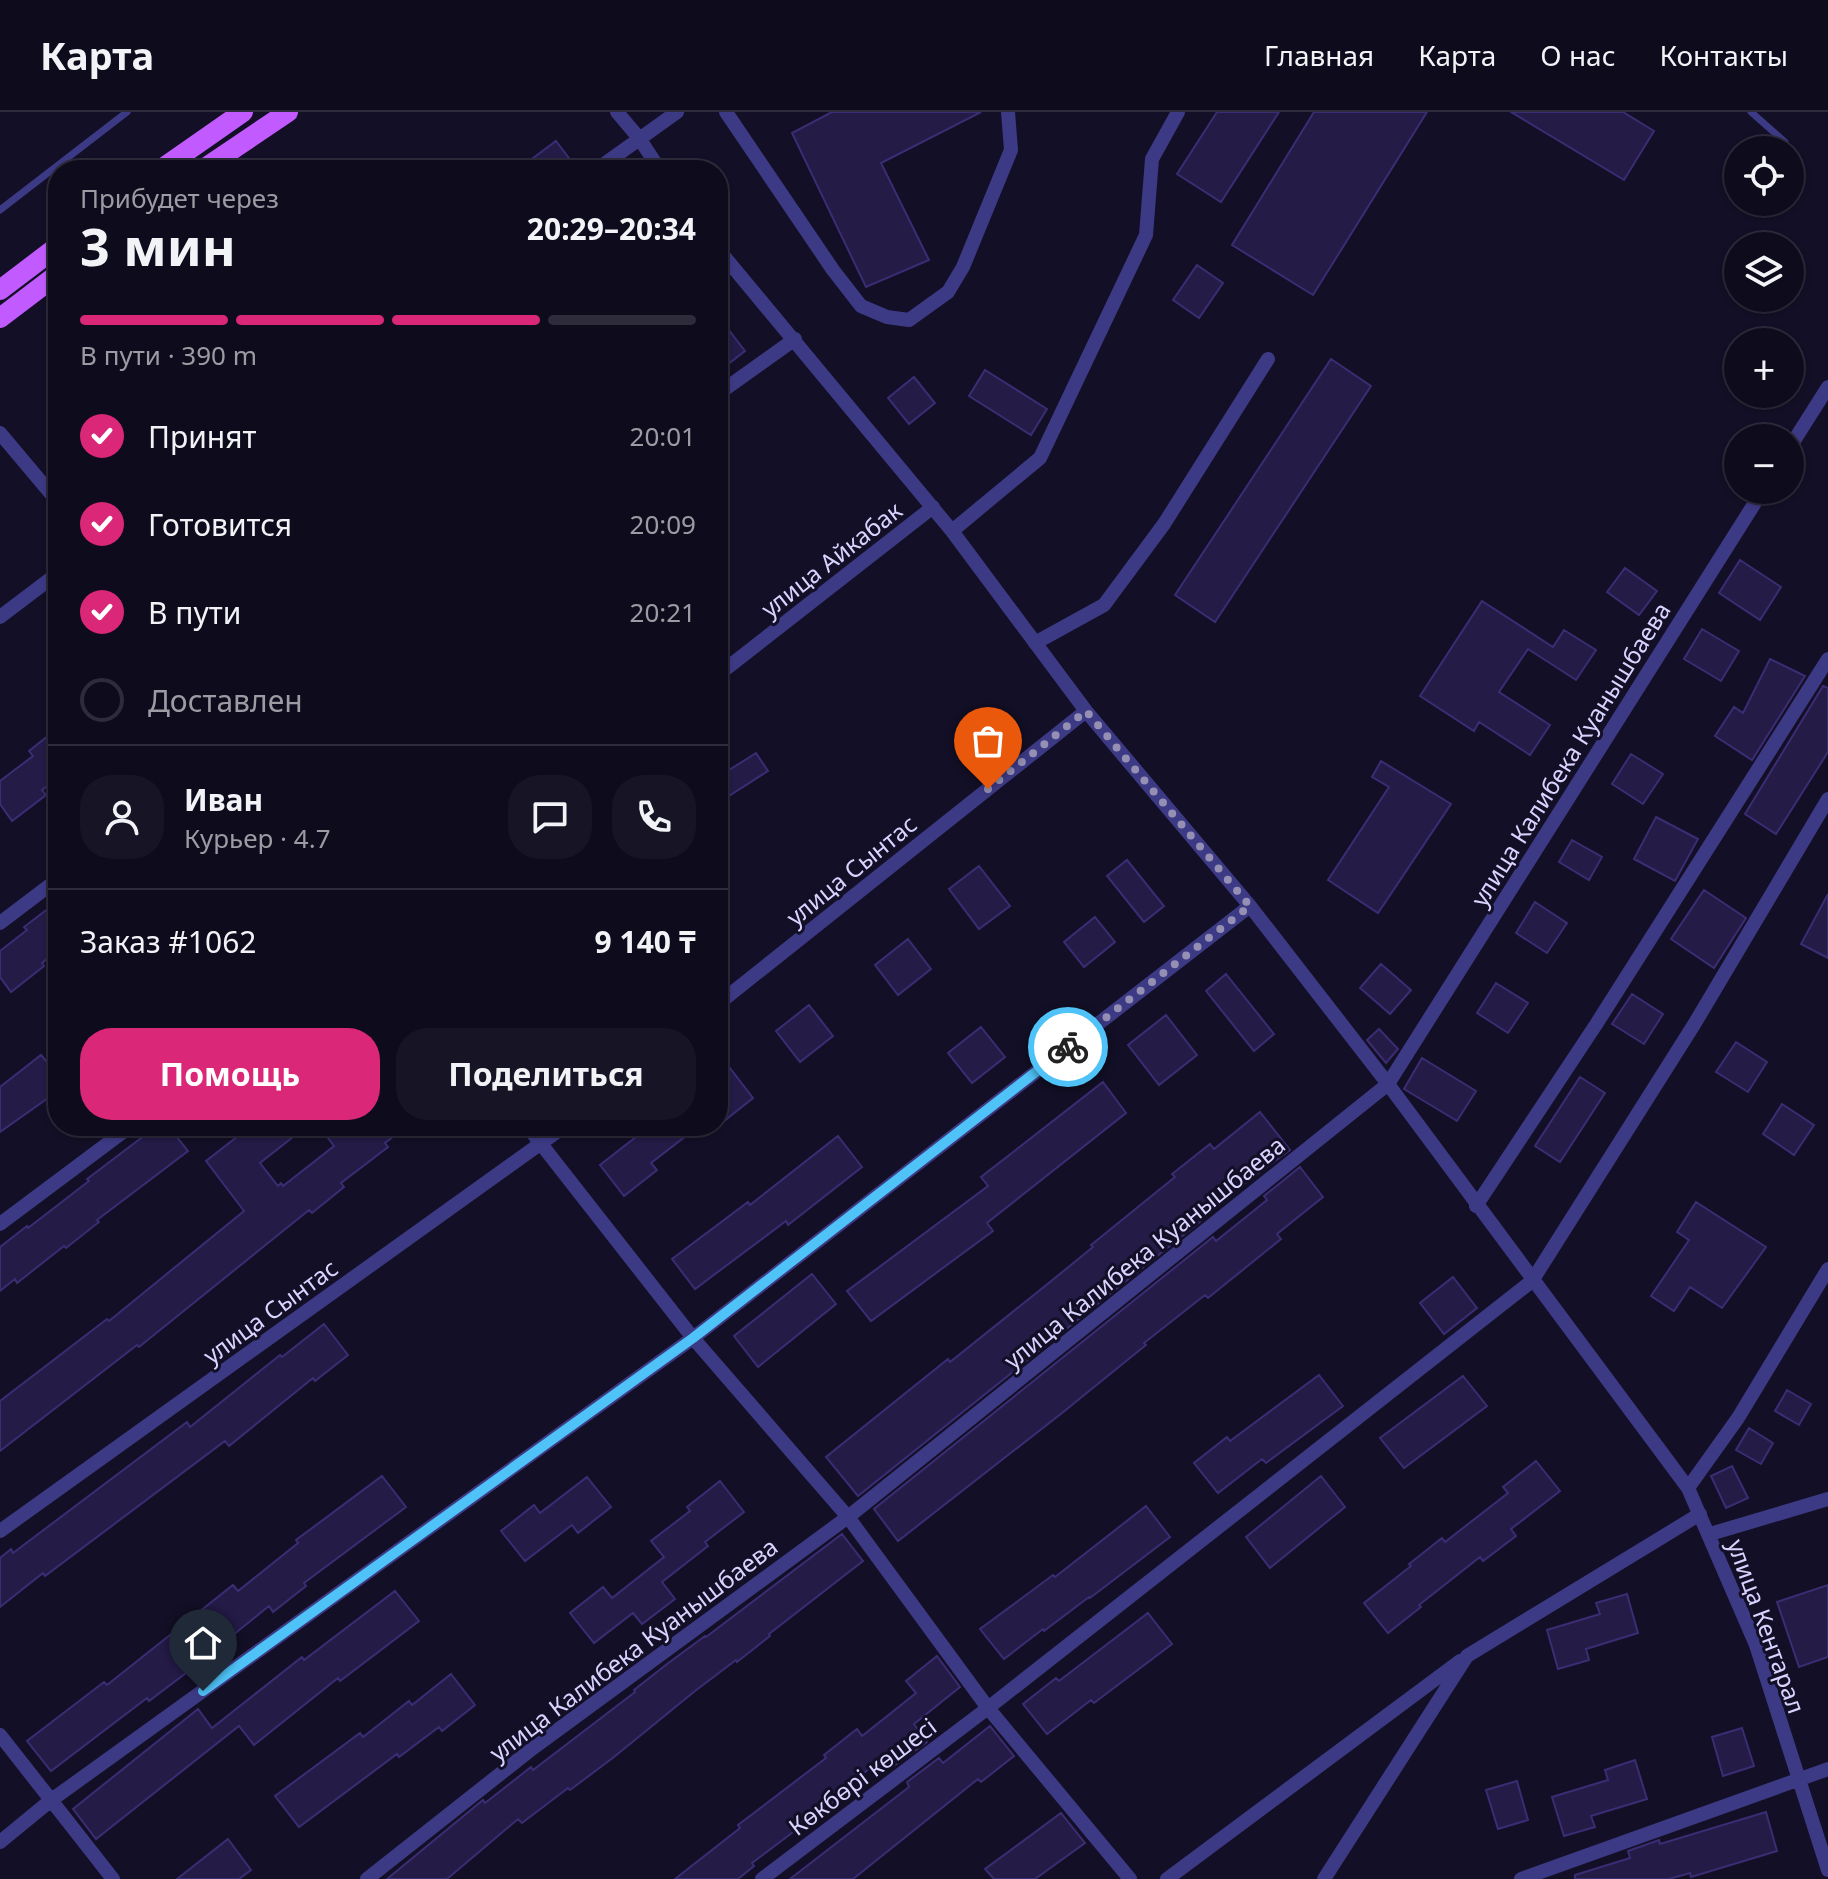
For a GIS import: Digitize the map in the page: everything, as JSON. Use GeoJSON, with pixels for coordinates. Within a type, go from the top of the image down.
{"type":"FeatureCollection","features":[{"type":"Feature","properties":{"kind":"main road"},"geometry":{"type":"LineString","coordinates":[[174,160],[243,112]]}},
{"type":"Feature","properties":{"kind":"main road"},"geometry":{"type":"LineString","coordinates":[[217,160],[288,112]]}},
{"type":"Feature","properties":{"kind":"main road"},"geometry":{"type":"LineString","coordinates":[[0,290],[48,254]]}},
{"type":"Feature","properties":{"kind":"main road"},"geometry":{"type":"LineString","coordinates":[[0,318],[48,282]]}},
{"type":"Feature","properties":{"kind":"street"},"geometry":{"type":"LineString","coordinates":[[617,112],[653,160]]}},
{"type":"Feature","properties":{"kind":"street"},"geometry":{"type":"LineString","coordinates":[[609,160],[677,112]]}},
{"type":"Feature","properties":{"kind":"street"},"geometry":{"type":"LineString","coordinates":[[726,112],[833,270],[861,306],[887,317],[909,320],[948,292],[963,267],[1011,150],[1008,112]]}},
{"type":"Feature","properties":{"kind":"street"},"geometry":{"type":"LineString","coordinates":[[952,531],[1040,458],[1146,235],[1152,159],[1178,112]]}},
{"type":"Feature","properties":{"kind":"street","name":"улица Кентарал"},"geometry":{"type":"LineString","coordinates":[[728,261],[933,507],[1086,711],[1250,906],[1388,1084],[1688,1488],[1756,1645],[1828,1870]]}},
{"type":"Feature","properties":{"kind":"street"},"geometry":{"type":"LineString","coordinates":[[728,387],[795,339]]}},
{"type":"Feature","properties":{"kind":"street"},"geometry":{"type":"LineString","coordinates":[[1035,643],[1104,605],[1164,524],[1268,359]]}},
{"type":"Feature","properties":{"kind":"street"},"geometry":{"type":"LineString","coordinates":[[1804,425],[1828,387]]}},
{"type":"Feature","properties":{"kind":"street"},"geometry":{"type":"LineString","coordinates":[[0,433],[48,490]]}},
{"type":"Feature","properties":{"kind":"street","name":"улица Калибека Куанышбаева"},"geometry":{"type":"LineString","coordinates":[[367,1879],[533,1748],[848,1517],[1388,1084],[1754,504]]}},
{"type":"Feature","properties":{"kind":"street","name":"улица Айкабак"},"geometry":{"type":"LineString","coordinates":[[728,667],[933,507]]}},
{"type":"Feature","properties":{"kind":"street"},"geometry":{"type":"LineString","coordinates":[[0,617],[48,581]]}},
{"type":"Feature","properties":{"kind":"street"},"geometry":{"type":"LineString","coordinates":[[1476,1206],[1597,1023],[1828,659]]}},
{"type":"Feature","properties":{"kind":"street","name":"улица Сынтас"},"geometry":{"type":"LineString","coordinates":[[728,996],[1086,711]]}},
{"type":"Feature","properties":{"kind":"street","name":"Көкбөрі көшесі"},"geometry":{"type":"LineString","coordinates":[[762,1879],[988,1708],[1532,1281],[1695,1023],[1828,799]]}},
{"type":"Feature","properties":{"kind":"street"},"geometry":{"type":"LineString","coordinates":[[0,923],[48,887]]}},
{"type":"Feature","properties":{"kind":"street"},"geometry":{"type":"LineString","coordinates":[[0,1842],[50,1801],[693,1338],[1250,906]]}},
{"type":"Feature","properties":{"kind":"street"},"geometry":{"type":"LineString","coordinates":[[0,1224],[118,1136]]}},
{"type":"Feature","properties":{"kind":"street"},"geometry":{"type":"LineString","coordinates":[[534,1136],[693,1338],[848,1517],[988,1708],[1130,1879]]}},
{"type":"Feature","properties":{"kind":"street","name":"улица Сынтас"},"geometry":{"type":"LineString","coordinates":[[0,1531],[552,1136]]}},
{"type":"Feature","properties":{"kind":"street"},"geometry":{"type":"LineString","coordinates":[[1688,1488],[1738,1418],[1828,1269]]}},
{"type":"Feature","properties":{"kind":"street"},"geometry":{"type":"LineString","coordinates":[[1710,1534],[1828,1499]]}},
{"type":"Feature","properties":{"kind":"street"},"geometry":{"type":"LineString","coordinates":[[1167,1879],[1467,1656],[1700,1514]]}},
{"type":"Feature","properties":{"kind":"street"},"geometry":{"type":"LineString","coordinates":[[1324,1879],[1467,1656]]}},
{"type":"Feature","properties":{"kind":"street"},"geometry":{"type":"LineString","coordinates":[[0,1735],[113,1879]]}},
{"type":"Feature","properties":{"kind":"street"},"geometry":{"type":"LineString","coordinates":[[1521,1879],[1828,1769]]}},
{"type":"Feature","properties":{"kind":"lane"},"geometry":{"type":"LineString","coordinates":[[65,160],[127,112]]}},
{"type":"Feature","properties":{"kind":"lane"},"geometry":{"type":"LineString","coordinates":[[1751,112],[1778,136]]}},
{"type":"Feature","properties":{"kind":"lane"},"geometry":{"type":"LineString","coordinates":[[0,210],[48,173]]}},
{"type":"Feature","properties":{"kind":"building"},"geometry":{"type":"Polygon","coordinates":[[[832,112],[981,112],[881,163],[929,260],[866,287],[792,133],[832,112]]]}},
{"type":"Feature","properties":{"kind":"building"},"geometry":{"type":"Polygon","coordinates":[[[1217,112],[1279,112],[1221,202],[1177,174],[1217,112]]]}},
{"type":"Feature","properties":{"kind":"building"},"geometry":{"type":"Polygon","coordinates":[[[1314,112],[1427,112],[1313,295],[1232,245],[1314,112]]]}},
{"type":"Feature","properties":{"kind":"building"},"geometry":{"type":"Polygon","coordinates":[[[1511,112],[1623,112],[1654,131],[1624,180],[1511,112]]]}},
{"type":"Feature","properties":{"kind":"building"},"geometry":{"type":"Polygon","coordinates":[[[556,141],[570,160],[530,160],[556,141]]]}},
{"type":"Feature","properties":{"kind":"building"},"geometry":{"type":"Polygon","coordinates":[[[1197,265],[1223,283],[1199,318],[1173,300],[1197,265]]]}},
{"type":"Feature","properties":{"kind":"building"},"geometry":{"type":"Polygon","coordinates":[[[728,329],[745,351],[728,364],[728,329]]]}},
{"type":"Feature","properties":{"kind":"building"},"geometry":{"type":"Polygon","coordinates":[[[1331,359],[1371,386],[1215,622],[1175,595],[1331,359]]]}},
{"type":"Feature","properties":{"kind":"building"},"geometry":{"type":"Polygon","coordinates":[[[985,370],[1047,409],[1031,435],[969,396],[985,370]]]}},
{"type":"Feature","properties":{"kind":"building"},"geometry":{"type":"Polygon","coordinates":[[[914,377],[935,403],[909,424],[888,398],[914,377]]]}},
{"type":"Feature","properties":{"kind":"building"},"geometry":{"type":"Polygon","coordinates":[[[1740,560],[1781,587],[1760,620],[1719,593],[1740,560]]]}},
{"type":"Feature","properties":{"kind":"building"},"geometry":{"type":"Polygon","coordinates":[[[1625,568],[1657,591],[1639,615],[1607,592],[1625,568]]]}},
{"type":"Feature","properties":{"kind":"building"},"geometry":{"type":"Polygon","coordinates":[[[1482,601],[1553,647],[1564,630],[1596,650],[1576,680],[1528,649],[1499,692],[1550,725],[1530,755],[1479,722],[1474,731],[1420,696],[1482,601]]]}},
{"type":"Feature","properties":{"kind":"building"},"geometry":{"type":"Polygon","coordinates":[[[1702,629],[1739,651],[1721,681],[1684,659],[1702,629]]]}},
{"type":"Feature","properties":{"kind":"building"},"geometry":{"type":"Polygon","coordinates":[[[1770,659],[1805,676],[1752,760],[1715,736],[1734,707],[1743,713],[1770,659]]]}},
{"type":"Feature","properties":{"kind":"building"},"geometry":{"type":"Polygon","coordinates":[[[1823,686],[1828,688],[1828,752],[1776,834],[1745,814],[1823,686]]]}},
{"type":"Feature","properties":{"kind":"building"},"geometry":{"type":"Polygon","coordinates":[[[48,736],[48,786],[42,790],[46,795],[12,821],[0,804],[0,781],[33,756],[29,751],[48,736]]]}},
{"type":"Feature","properties":{"kind":"building"},"geometry":{"type":"Polygon","coordinates":[[[756,753],[768,771],[728,797],[728,771],[756,753]]]}},
{"type":"Feature","properties":{"kind":"building"},"geometry":{"type":"Polygon","coordinates":[[[1631,754],[1663,774],[1643,804],[1612,784],[1631,754]]]}},
{"type":"Feature","properties":{"kind":"building"},"geometry":{"type":"Polygon","coordinates":[[[1381,761],[1451,804],[1378,913],[1328,880],[1389,787],[1372,777],[1381,761]]]}},
{"type":"Feature","properties":{"kind":"building"},"geometry":{"type":"Polygon","coordinates":[[[1656,817],[1698,839],[1675,881],[1634,859],[1656,817]]]}},
{"type":"Feature","properties":{"kind":"building"},"geometry":{"type":"Polygon","coordinates":[[[1572,840],[1602,857],[1589,880],[1559,862],[1572,840]]]}},
{"type":"Feature","properties":{"kind":"building"},"geometry":{"type":"Polygon","coordinates":[[[1127,860],[1164,906],[1144,922],[1107,876],[1127,860]]]}},
{"type":"Feature","properties":{"kind":"building"},"geometry":{"type":"Polygon","coordinates":[[[979,866],[1010,906],[979,929],[949,889],[979,866]]]}},
{"type":"Feature","properties":{"kind":"building"},"geometry":{"type":"Polygon","coordinates":[[[1704,890],[1746,918],[1714,968],[1671,939],[1704,890]]]}},
{"type":"Feature","properties":{"kind":"building"},"geometry":{"type":"Polygon","coordinates":[[[1828,894],[1828,958],[1801,944],[1828,894]]]}},
{"type":"Feature","properties":{"kind":"building"},"geometry":{"type":"Polygon","coordinates":[[[1535,902],[1567,923],[1547,953],[1516,933],[1535,902]]]}},
{"type":"Feature","properties":{"kind":"building"},"geometry":{"type":"Polygon","coordinates":[[[48,909],[48,958],[42,963],[44,966],[11,992],[0,977],[0,951],[27,930],[24,927],[48,909]]]}},
{"type":"Feature","properties":{"kind":"building"},"geometry":{"type":"Polygon","coordinates":[[[1095,917],[1115,942],[1084,967],[1064,942],[1095,917]]]}},
{"type":"Feature","properties":{"kind":"building"},"geometry":{"type":"Polygon","coordinates":[[[908,939],[931,969],[898,995],[875,965],[908,939]]]}},
{"type":"Feature","properties":{"kind":"building"},"geometry":{"type":"Polygon","coordinates":[[[1381,964],[1411,990],[1390,1014],[1360,988],[1381,964]]]}},
{"type":"Feature","properties":{"kind":"building"},"geometry":{"type":"Polygon","coordinates":[[[1226,974],[1274,1034],[1254,1051],[1206,991],[1226,974]]]}},
{"type":"Feature","properties":{"kind":"building"},"geometry":{"type":"Polygon","coordinates":[[[1496,983],[1528,1003],[1508,1033],[1477,1013],[1496,983]]]}},
{"type":"Feature","properties":{"kind":"building"},"geometry":{"type":"Polygon","coordinates":[[[1632,994],[1663,1014],[1644,1044],[1612,1024],[1632,994]]]}},
{"type":"Feature","properties":{"kind":"building"},"geometry":{"type":"Polygon","coordinates":[[[809,1005],[833,1036],[800,1062],[776,1031],[809,1005]]]}},
{"type":"Feature","properties":{"kind":"building"},"geometry":{"type":"Polygon","coordinates":[[[1166,1015],[1197,1055],[1159,1085],[1128,1045],[1166,1015]]]}},
{"type":"Feature","properties":{"kind":"building"},"geometry":{"type":"Polygon","coordinates":[[[981,1027],[1005,1057],[972,1083],[948,1053],[981,1027]]]}},
{"type":"Feature","properties":{"kind":"building"},"geometry":{"type":"Polygon","coordinates":[[[1379,1029],[1398,1049],[1386,1063],[1367,1040],[1379,1029]]]}},
{"type":"Feature","properties":{"kind":"building"},"geometry":{"type":"Polygon","coordinates":[[[1736,1042],[1767,1062],[1748,1092],[1716,1072],[1736,1042]]]}},
{"type":"Feature","properties":{"kind":"building"},"geometry":{"type":"Polygon","coordinates":[[[41,1055],[47,1062],[48,1098],[0,1132],[0,1087],[41,1055]]]}},
{"type":"Feature","properties":{"kind":"building"},"geometry":{"type":"Polygon","coordinates":[[[1422,1058],[1476,1091],[1457,1121],[1404,1089],[1422,1058]]]}},
{"type":"Feature","properties":{"kind":"building"},"geometry":{"type":"Polygon","coordinates":[[[730,1068],[753,1098],[728,1118],[730,1068]]]}},
{"type":"Feature","properties":{"kind":"building"},"geometry":{"type":"Polygon","coordinates":[[[1580,1077],[1605,1093],[1560,1162],[1535,1146],[1580,1077]]]}},
{"type":"Feature","properties":{"kind":"building"},"geometry":{"type":"Polygon","coordinates":[[[1103,1082],[1126,1113],[987,1223],[993,1231],[871,1321],[847,1291],[988,1186],[981,1177],[1103,1082]]]}},
{"type":"Feature","properties":{"kind":"building"},"geometry":{"type":"Polygon","coordinates":[[[1782,1104],[1814,1125],[1794,1155],[1763,1134],[1782,1104]]]}},
{"type":"Feature","properties":{"kind":"building"},"geometry":{"type":"Polygon","coordinates":[[[1260,1112],[1290,1150],[1198,1218],[1201,1221],[858,1496],[826,1457],[1093,1247],[1091,1245],[1175,1177],[1172,1174],[1210,1144],[1214,1149],[1260,1112]]]}},
{"type":"Feature","properties":{"kind":"building"},"geometry":{"type":"Polygon","coordinates":[[[144,1136],[176,1136],[188,1151],[97,1220],[99,1222],[66,1248],[64,1246],[17,1283],[15,1279],[0,1291],[0,1247],[89,1181],[87,1179],[144,1136]]]}},
{"type":"Feature","properties":{"kind":"building"},"geometry":{"type":"Polygon","coordinates":[[[238,1136],[294,1136],[260,1163],[278,1186],[281,1183],[283,1186],[334,1146],[326,1136],[394,1136],[385,1143],[388,1147],[341,1183],[344,1187],[312,1213],[309,1210],[139,1347],[137,1345],[0,1451],[0,1401],[107,1319],[109,1321],[244,1211],[206,1161],[238,1136]]]}},
{"type":"Feature","properties":{"kind":"building"},"geometry":{"type":"Polygon","coordinates":[[[637,1136],[686,1136],[651,1163],[657,1170],[624,1196],[600,1165],[637,1136]]]}},
{"type":"Feature","properties":{"kind":"building"},"geometry":{"type":"Polygon","coordinates":[[[838,1136],[862,1167],[788,1225],[786,1221],[695,1289],[672,1259],[748,1202],[750,1205],[838,1136]]]}},
{"type":"Feature","properties":{"kind":"building"},"geometry":{"type":"Polygon","coordinates":[[[1300,1167],[1323,1197],[1277,1234],[1281,1239],[1208,1298],[1205,1295],[1144,1343],[1146,1345],[1062,1413],[898,1541],[874,1509],[1213,1237],[1216,1241],[1267,1200],[1264,1196],[1300,1167]]]}},
{"type":"Feature","properties":{"kind":"building"},"geometry":{"type":"Polygon","coordinates":[[[1696,1202],[1766,1247],[1722,1308],[1690,1287],[1674,1311],[1651,1296],[1689,1240],[1677,1232],[1696,1202]]]}},
{"type":"Feature","properties":{"kind":"building"},"geometry":{"type":"Polygon","coordinates":[[[812,1274],[836,1304],[758,1367],[734,1336],[812,1274]]]}},
{"type":"Feature","properties":{"kind":"building"},"geometry":{"type":"Polygon","coordinates":[[[1453,1277],[1477,1308],[1444,1334],[1420,1303],[1453,1277]]]}},
{"type":"Feature","properties":{"kind":"building"},"geometry":{"type":"Polygon","coordinates":[[[324,1324],[348,1355],[315,1381],[313,1378],[229,1446],[225,1441],[0,1607],[0,1558],[11,1549],[13,1553],[187,1422],[190,1427],[324,1324]]]}},
{"type":"Feature","properties":{"kind":"building"},"geometry":{"type":"Polygon","coordinates":[[[1319,1375],[1343,1406],[1266,1463],[1262,1459],[1218,1493],[1194,1463],[1227,1437],[1230,1441],[1319,1375]]]}},
{"type":"Feature","properties":{"kind":"building"},"geometry":{"type":"Polygon","coordinates":[[[1463,1376],[1487,1406],[1404,1468],[1380,1438],[1463,1376]]]}},
{"type":"Feature","properties":{"kind":"building"},"geometry":{"type":"Polygon","coordinates":[[[1787,1390],[1811,1404],[1799,1425],[1775,1411],[1787,1390]]]}},
{"type":"Feature","properties":{"kind":"building"},"geometry":{"type":"Polygon","coordinates":[[[1749,1428],[1773,1443],[1761,1464],[1736,1450],[1749,1428]]]}},
{"type":"Feature","properties":{"kind":"building"},"geometry":{"type":"Polygon","coordinates":[[[1536,1461],[1560,1491],[1511,1529],[1516,1536],[1483,1561],[1480,1557],[1388,1633],[1364,1603],[1442,1538],[1445,1542],[1508,1493],[1503,1487],[1536,1461]]]}},
{"type":"Feature","properties":{"kind":"building"},"geometry":{"type":"Polygon","coordinates":[[[1732,1466],[1748,1498],[1726,1508],[1711,1476],[1732,1466]]]}},
{"type":"Feature","properties":{"kind":"building"},"geometry":{"type":"Polygon","coordinates":[[[382,1476],[406,1507],[304,1583],[306,1586],[273,1612],[269,1606],[186,1673],[149,1701],[147,1698],[51,1771],[27,1741],[104,1682],[107,1685],[233,1585],[238,1591],[298,1543],[296,1540],[382,1476]]]}},
{"type":"Feature","properties":{"kind":"building"},"geometry":{"type":"Polygon","coordinates":[[[1321,1476],[1345,1507],[1270,1568],[1246,1537],[1321,1476]]]}},
{"type":"Feature","properties":{"kind":"building"},"geometry":{"type":"Polygon","coordinates":[[[587,1477],[611,1507],[578,1533],[572,1525],[525,1561],[501,1531],[534,1505],[540,1513],[587,1477]]]}},
{"type":"Feature","properties":{"kind":"building"},"geometry":{"type":"Polygon","coordinates":[[[720,1481],[744,1512],[705,1542],[708,1546],[662,1582],[675,1599],[642,1624],[633,1613],[594,1643],[570,1613],[603,1587],[612,1598],[664,1557],[651,1541],[690,1511],[687,1507],[720,1481]]]}},
{"type":"Feature","properties":{"kind":"building"},"geometry":{"type":"Polygon","coordinates":[[[1146,1506],[1170,1537],[1004,1659],[980,1629],[1053,1575],[1055,1577],[1146,1506]]]}},
{"type":"Feature","properties":{"kind":"building"},"geometry":{"type":"Polygon","coordinates":[[[842,1534],[863,1561],[614,1757],[522,1823],[518,1819],[447,1879],[387,1879],[483,1800],[485,1803],[531,1767],[533,1770],[667,1664],[842,1534]]]}},
{"type":"Feature","properties":{"kind":"building"},"geometry":{"type":"Polygon","coordinates":[[[1828,1585],[1828,1657],[1799,1667],[1777,1602],[1828,1585]]]}},
{"type":"Feature","properties":{"kind":"building"},"geometry":{"type":"Polygon","coordinates":[[[395,1591],[419,1621],[340,1681],[338,1678],[254,1745],[239,1726],[96,1839],[73,1809],[198,1709],[212,1728],[302,1657],[304,1660],[395,1591]]]}},
{"type":"Feature","properties":{"kind":"building"},"geometry":{"type":"Polygon","coordinates":[[[1627,1594],[1638,1633],[1586,1649],[1589,1660],[1558,1669],[1547,1630],[1600,1614],[1596,1603],[1627,1594]]]}},
{"type":"Feature","properties":{"kind":"building"},"geometry":{"type":"Polygon","coordinates":[[[1148,1613],[1172,1644],[1047,1734],[1023,1704],[1056,1678],[1059,1681],[1148,1613]]]}},
{"type":"Feature","properties":{"kind":"building"},"geometry":{"type":"Polygon","coordinates":[[[937,1656],[960,1687],[914,1724],[927,1742],[894,1766],[886,1756],[838,1793],[841,1796],[752,1863],[754,1866],[738,1879],[675,1879],[740,1828],[738,1825],[826,1758],[824,1755],[857,1729],[862,1736],[916,1693],[906,1681],[937,1656]]]}},
{"type":"Feature","properties":{"kind":"building"},"geometry":{"type":"Polygon","coordinates":[[[451,1674],[475,1705],[442,1731],[439,1727],[399,1757],[397,1754],[299,1827],[275,1796],[360,1733],[363,1737],[409,1701],[412,1705],[451,1674]]]}},
{"type":"Feature","properties":{"kind":"building"},"geometry":{"type":"Polygon","coordinates":[[[990,1726],[1014,1756],[981,1782],[978,1779],[853,1879],[790,1879],[909,1787],[907,1782],[939,1758],[943,1763],[990,1726]]]}},
{"type":"Feature","properties":{"kind":"building"},"geometry":{"type":"Polygon","coordinates":[[[1742,1728],[1754,1766],[1723,1776],[1712,1737],[1742,1728]]]}},
{"type":"Feature","properties":{"kind":"building"},"geometry":{"type":"Polygon","coordinates":[[[1635,1760],[1647,1799],[1591,1816],[1595,1827],[1564,1836],[1552,1797],[1608,1780],[1605,1770],[1635,1760]]]}},
{"type":"Feature","properties":{"kind":"building"},"geometry":{"type":"Polygon","coordinates":[[[1517,1781],[1528,1820],[1498,1829],[1486,1790],[1517,1781]]]}},
{"type":"Feature","properties":{"kind":"building"},"geometry":{"type":"Polygon","coordinates":[[[1766,1812],[1777,1851],[1691,1877],[1690,1873],[1669,1879],[1575,1879],[1575,1875],[1630,1858],[1628,1851],[1659,1840],[1660,1844],[1766,1812]]]}},
{"type":"Feature","properties":{"kind":"building"},"geometry":{"type":"Polygon","coordinates":[[[1061,1813],[1085,1843],[1035,1879],[994,1879],[985,1869],[1061,1813]]]}},
{"type":"Feature","properties":{"kind":"building"},"geometry":{"type":"Polygon","coordinates":[[[228,1839],[251,1870],[239,1879],[177,1879],[228,1839]]]}},
{"type":"Feature","properties":{"kind":"way so far"},"geometry":{"type":"LineString","coordinates":[[988,789],[1086,711],[1250,906],[1068,1047]]}},
{"type":"Feature","properties":{"kind":"route"},"geometry":{"type":"LineString","coordinates":[[203,1691],[693,1338],[1068,1047]]}}]}
